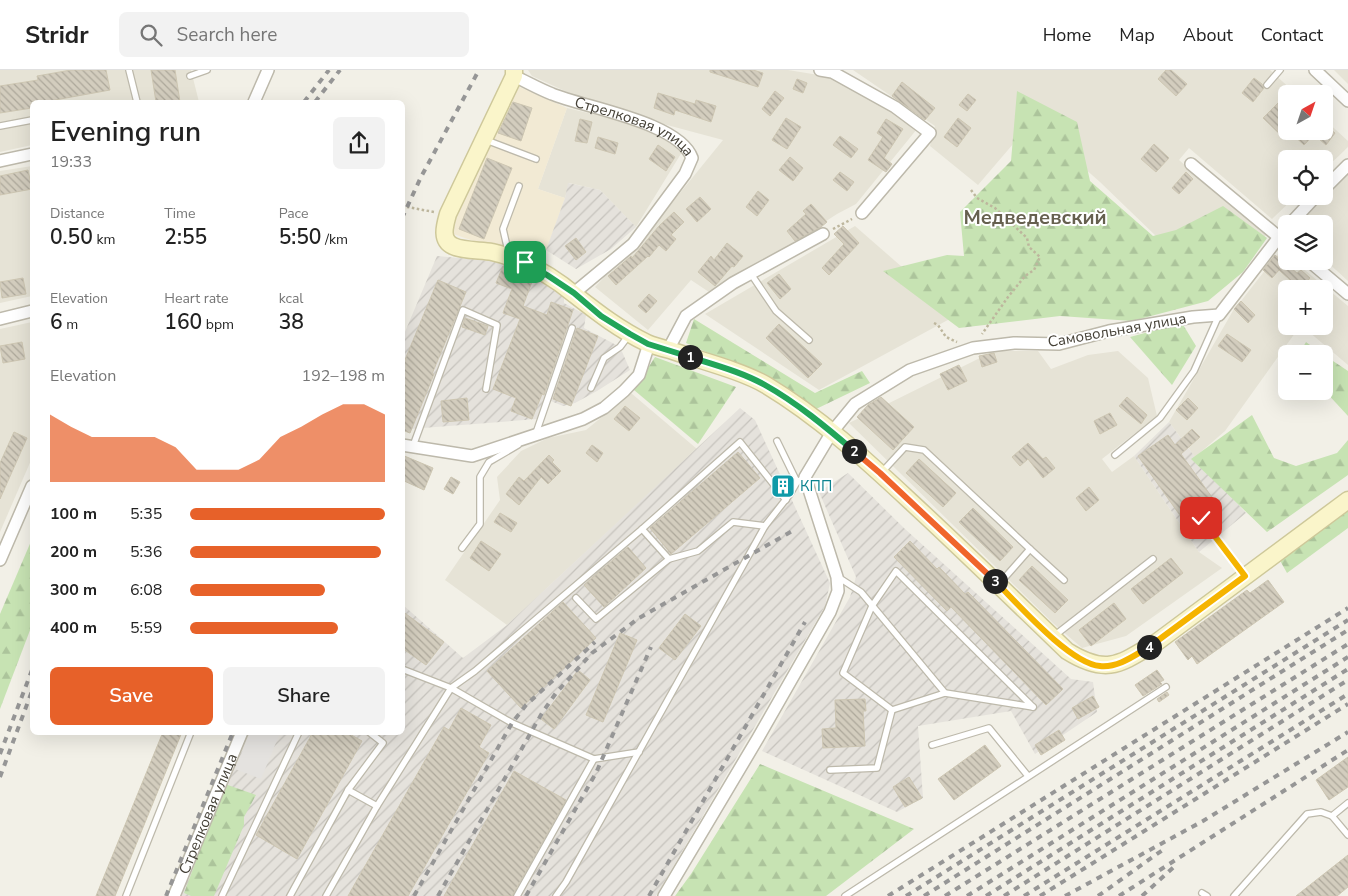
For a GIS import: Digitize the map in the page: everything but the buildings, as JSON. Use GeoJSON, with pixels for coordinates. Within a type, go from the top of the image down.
{"type":"FeatureCollection","features":[{"type":"Feature","properties":{"kind":"street"},"geometry":{"type":"LineString","coordinates":[[255,100],[268,70]]}},
{"type":"Feature","properties":{"kind":"street"},"geometry":{"type":"LineString","coordinates":[[820,70],[833,71],[895,107],[930,133],[862,213]]}},
{"type":"Feature","properties":{"kind":"street"},"geometry":{"type":"LineString","coordinates":[[1315,70],[1348,101]]}},
{"type":"Feature","properties":{"kind":"street","name":"Стрелковая улица"},"geometry":{"type":"LineString","coordinates":[[574,293],[633,244],[685,174],[692,158],[685,145],[652,125],[553,95],[514,73],[448,214],[444,230],[446,239],[452,246],[491,252],[525,262],[574,293],[601,316],[648,344],[764,384],[832,432],[880,473],[1067,651],[1083,661],[1100,666],[1114,665],[1129,659],[1157,642],[1348,500]]}},
{"type":"Feature","properties":{"kind":"street"},"geometry":{"type":"LineString","coordinates":[[0,161],[30,154]]}},
{"type":"Feature","properties":{"kind":"street"},"geometry":{"type":"LineString","coordinates":[[1192,164],[1278,231]]}},
{"type":"Feature","properties":{"kind":"street"},"geometry":{"type":"LineString","coordinates":[[1333,180],[1348,165]]}},
{"type":"Feature","properties":{"kind":"street"},"geometry":{"type":"LineString","coordinates":[[1298,215],[1308,205]]}},
{"type":"Feature","properties":{"kind":"street"},"geometry":{"type":"LineString","coordinates":[[668,350],[686,316],[734,283],[823,234]]}},
{"type":"Feature","properties":{"kind":"street"},"geometry":{"type":"LineString","coordinates":[[1219,315],[1278,243]]}},
{"type":"Feature","properties":{"kind":"street"},"geometry":{"type":"LineString","coordinates":[[1320,270],[1348,294]]}},
{"type":"Feature","properties":{"kind":"street"},"geometry":{"type":"LineString","coordinates":[[0,319],[30,312]]}},
{"type":"Feature","properties":{"kind":"street","name":"Самовольная улица"},"geometry":{"type":"LineString","coordinates":[[801,480],[832,432],[856,404],[910,370],[973,348],[1014,344],[1059,344],[1109,331],[1193,317],[1219,315]]}},
{"type":"Feature","properties":{"kind":"street"},"geometry":{"type":"LineString","coordinates":[[408,445],[472,456],[584,420],[604,408],[624,392],[639,375],[648,344]]}},
{"type":"Feature","properties":{"kind":"street"},"geometry":{"type":"LineString","coordinates":[[664,896],[753,747],[830,612],[838,591],[837,577],[801,480]]}},
{"type":"Feature","properties":{"kind":"street"},"geometry":{"type":"LineString","coordinates":[[0,560],[30,491]]}},
{"type":"Feature","properties":{"kind":"street","name":"Стрелковая улица"},"geometry":{"type":"LineString","coordinates":[[174,896],[241,735]]}},
{"type":"Feature","properties":{"kind":"lane"},"geometry":{"type":"LineString","coordinates":[[129,70],[134,100]]}},
{"type":"Feature","properties":{"kind":"lane"},"geometry":{"type":"LineString","coordinates":[[190,76],[207,70]]}},
{"type":"Feature","properties":{"kind":"lane"},"geometry":{"type":"LineString","coordinates":[[1267,84],[1280,70]]}},
{"type":"Feature","properties":{"kind":"lane"},"geometry":{"type":"LineString","coordinates":[[0,126],[30,120]]}},
{"type":"Feature","properties":{"kind":"lane"},"geometry":{"type":"LineString","coordinates":[[484,140],[536,159]]}},
{"type":"Feature","properties":{"kind":"lane"},"geometry":{"type":"LineString","coordinates":[[509,257],[503,229],[519,186]]}},
{"type":"Feature","properties":{"kind":"lane"},"geometry":{"type":"LineString","coordinates":[[751,274],[776,311],[809,340]]}},
{"type":"Feature","properties":{"kind":"lane"},"geometry":{"type":"LineString","coordinates":[[408,445],[463,310],[496,325],[486,389]]}},
{"type":"Feature","properties":{"kind":"lane"},"geometry":{"type":"LineString","coordinates":[[1115,455],[1160,418],[1194,371],[1219,315]]}},
{"type":"Feature","properties":{"kind":"lane"},"geometry":{"type":"LineString","coordinates":[[462,548],[480,524],[480,478],[489,462],[531,437],[572,328]]}},
{"type":"Feature","properties":{"kind":"lane"},"geometry":{"type":"LineString","coordinates":[[590,388],[604,358],[620,347],[630,334]]}},
{"type":"Feature","properties":{"kind":"lane"},"geometry":{"type":"LineString","coordinates":[[556,896],[566,882],[765,526],[801,480],[778,441]]}},
{"type":"Feature","properties":{"kind":"lane"},"geometry":{"type":"LineString","coordinates":[[326,896],[378,806],[451,688],[475,671],[642,529],[740,442],[786,500]]}},
{"type":"Feature","properties":{"kind":"lane"},"geometry":{"type":"LineString","coordinates":[[880,473],[906,447],[924,450],[1064,580]]}},
{"type":"Feature","properties":{"kind":"lane"},"geometry":{"type":"LineString","coordinates":[[1201,518],[1245,576]]}},
{"type":"Feature","properties":{"kind":"lane"},"geometry":{"type":"LineString","coordinates":[[576,598],[596,619],[669,559],[698,551],[733,522],[765,526]]}},
{"type":"Feature","properties":{"kind":"lane"},"geometry":{"type":"LineString","coordinates":[[642,529],[669,559]]}},
{"type":"Feature","properties":{"kind":"lane"},"geometry":{"type":"LineString","coordinates":[[999,585],[1030,549]]}},
{"type":"Feature","properties":{"kind":"lane"},"geometry":{"type":"LineString","coordinates":[[1052,637],[1152,559]]}},
{"type":"Feature","properties":{"kind":"lane"},"geometry":{"type":"LineString","coordinates":[[896,571],[1033,707],[946,693],[892,710],[843,673],[872,606],[896,571]]}},
{"type":"Feature","properties":{"kind":"lane"},"geometry":{"type":"LineString","coordinates":[[837,577],[861,592],[946,693]]}},
{"type":"Feature","properties":{"kind":"lane"},"geometry":{"type":"LineString","coordinates":[[405,670],[451,688],[512,723],[594,759],[638,752]]}},
{"type":"Feature","properties":{"kind":"lane"},"geometry":{"type":"LineString","coordinates":[[845,896],[1166,687]]}},
{"type":"Feature","properties":{"kind":"lane"},"geometry":{"type":"LineString","coordinates":[[830,770],[877,768],[892,710]]}},
{"type":"Feature","properties":{"kind":"lane"},"geometry":{"type":"LineString","coordinates":[[932,745],[989,728],[1028,776]]}},
{"type":"Feature","properties":{"kind":"lane"},"geometry":{"type":"LineString","coordinates":[[126,896],[190,735]]}},
{"type":"Feature","properties":{"kind":"lane"},"geometry":{"type":"LineString","coordinates":[[222,896],[298,735]]}},
{"type":"Feature","properties":{"kind":"lane"},"geometry":{"type":"LineString","coordinates":[[290,896],[348,790],[383,742],[373,735]]}},
{"type":"Feature","properties":{"kind":"lane"},"geometry":{"type":"LineString","coordinates":[[517,896],[594,759]]}},
{"type":"Feature","properties":{"kind":"lane"},"geometry":{"type":"LineString","coordinates":[[348,790],[378,806]]}},
{"type":"Feature","properties":{"kind":"lane"},"geometry":{"type":"LineString","coordinates":[[1332,816],[1348,803]]}},
{"type":"Feature","properties":{"kind":"lane"},"geometry":{"type":"LineString","coordinates":[[1234,896],[1306,814],[1321,812],[1332,816],[1348,835]]}},
{"type":"Feature","properties":{"kind":"path"},"geometry":{"type":"LineString","coordinates":[[934,322],[946,337],[973,348],[1008,296],[1025,276],[1034,270],[1040,257],[1029,247],[1027,238],[995,208],[977,198],[971,190]]}},
{"type":"Feature","properties":{"kind":"path"},"geometry":{"type":"LineString","coordinates":[[405,207],[448,214]]}},
{"type":"Feature","properties":{"kind":"path"},"geometry":{"type":"LineString","coordinates":[[823,234],[862,213]]}},
{"type":"Feature","properties":{"kind":"shaded area"},"geometry":{"type":"Polygon","coordinates":[[[0,70],[191,70],[198,100],[30,100],[30,145],[0,152],[0,70]]]}},
{"type":"Feature","properties":{"kind":"shaded area"},"geometry":{"type":"Polygon","coordinates":[[[528,70],[788,70],[837,78],[892,109],[917,129],[856,204],[709,292],[691,280],[648,330],[595,287],[654,225],[723,140],[600,107],[532,76],[528,70]]]}},
{"type":"Feature","properties":{"kind":"shaded area"},"geometry":{"type":"Polygon","coordinates":[[[853,70],[1270,70],[1286,85],[1278,85],[1278,140],[1333,140],[1333,127],[1348,141],[1348,147],[1333,161],[1333,150],[1278,150],[1278,205],[1287,205],[1272,219],[1189,148],[1179,160],[1266,235],[1214,292],[1100,182],[1032,122],[978,185],[930,146],[935,126],[853,70]]]}},
{"type":"Feature","properties":{"kind":"shaded area"},"geometry":{"type":"Polygon","coordinates":[[[1334,70],[1348,70],[1348,84],[1334,70]]]}},
{"type":"Feature","properties":{"kind":"shaded area"},"geometry":{"type":"Polygon","coordinates":[[[511,83],[567,108],[538,189],[565,198],[541,265],[448,232],[511,83]]]}},
{"type":"Feature","properties":{"kind":"shaded area"},"geometry":{"type":"Polygon","coordinates":[[[567,108],[651,128],[682,152],[636,227],[600,190],[569,183],[565,198],[538,189],[567,108]]]}},
{"type":"Feature","properties":{"kind":"shaded area"},"geometry":{"type":"Polygon","coordinates":[[[30,166],[30,296],[0,303],[0,171],[30,166]]]}},
{"type":"Feature","properties":{"kind":"shaded area"},"geometry":{"type":"Polygon","coordinates":[[[1348,173],[1348,281],[1333,267],[1333,215],[1308,215],[1317,205],[1333,205],[1333,189],[1348,173]]]}},
{"type":"Feature","properties":{"kind":"shaded area"},"geometry":{"type":"Polygon","coordinates":[[[568,183],[600,190],[636,227],[611,249],[576,269],[546,250],[565,198],[568,183]]]}},
{"type":"Feature","properties":{"kind":"shaded area"},"geometry":{"type":"Polygon","coordinates":[[[855,226],[957,315],[819,390],[705,314],[855,226]]]}},
{"type":"Feature","properties":{"kind":"shaded area"},"geometry":{"type":"Polygon","coordinates":[[[1278,254],[1278,270],[1305,270],[1317,280],[1278,280],[1278,335],[1294,335],[1286,345],[1278,345],[1278,357],[1225,431],[1195,457],[1169,422],[1234,309],[1278,254]]]}},
{"type":"Feature","properties":{"kind":"shaded area"},"geometry":{"type":"Polygon","coordinates":[[[437,256],[492,261],[530,274],[564,293],[564,303],[586,315],[584,328],[620,347],[630,370],[575,403],[563,406],[546,399],[537,419],[410,429],[405,427],[405,332],[437,256]]]}},
{"type":"Feature","properties":{"kind":"shaded area"},"geometry":{"type":"Polygon","coordinates":[[[1333,294],[1348,306],[1348,365],[1333,352],[1333,345],[1324,345],[1313,335],[1333,335],[1333,294]]]}},
{"type":"Feature","properties":{"kind":"shaded area"},"geometry":{"type":"Polygon","coordinates":[[[30,322],[30,463],[0,532],[0,329],[30,322]]]}},
{"type":"Feature","properties":{"kind":"shaded area"},"geometry":{"type":"Polygon","coordinates":[[[994,351],[1038,351],[1051,369],[1088,355],[1118,351],[1148,378],[1157,416],[1102,459],[1112,472],[1134,456],[1199,552],[1222,568],[1126,636],[1082,648],[1053,623],[849,423],[994,351]]]}},
{"type":"Feature","properties":{"kind":"shaded area"},"geometry":{"type":"Polygon","coordinates":[[[631,393],[697,449],[507,625],[445,580],[500,500],[497,477],[521,451],[548,438],[586,430],[631,393]]]}},
{"type":"Feature","properties":{"kind":"shaded area"},"geometry":{"type":"Polygon","coordinates":[[[740,408],[755,420],[830,583],[825,606],[656,896],[175,896],[240,735],[405,735],[405,607],[463,658],[507,625],[740,408]]]}},
{"type":"Feature","properties":{"kind":"shaded area"},"geometry":{"type":"Polygon","coordinates":[[[1169,422],[1195,457],[1246,513],[1199,552],[1134,456],[1169,422]]]}},
{"type":"Feature","properties":{"kind":"shaded area"},"geometry":{"type":"Polygon","coordinates":[[[848,473],[905,529],[1071,679],[1093,682],[1097,712],[1035,754],[1011,711],[918,726],[923,798],[897,812],[762,751],[850,597],[856,577],[819,492],[848,473]]]}},
{"type":"Feature","properties":{"kind":"shaded area"},"geometry":{"type":"Polygon","coordinates":[[[249,735],[279,735],[261,779],[235,769],[249,735]]]}},
{"type":"Feature","properties":{"kind":"green space"},"geometry":{"type":"Polygon","coordinates":[[[1017,91],[1077,122],[1090,181],[1153,236],[1176,230],[1223,206],[1267,238],[1243,272],[1208,301],[1132,321],[1060,316],[959,328],[883,271],[947,255],[964,256],[960,212],[1011,161],[1017,91]]]}},
{"type":"Feature","properties":{"kind":"green space"},"geometry":{"type":"Polygon","coordinates":[[[694,319],[815,393],[862,371],[870,383],[814,410],[758,375],[686,343],[694,319]]]}},
{"type":"Feature","properties":{"kind":"green space"},"geometry":{"type":"Polygon","coordinates":[[[1182,323],[1196,346],[1172,385],[1130,337],[1182,323]]]}},
{"type":"Feature","properties":{"kind":"green space"},"geometry":{"type":"Polygon","coordinates":[[[655,357],[736,387],[698,444],[634,390],[655,357]]]}},
{"type":"Feature","properties":{"kind":"green space"},"geometry":{"type":"Polygon","coordinates":[[[1333,361],[1348,371],[1348,416],[1333,400],[1333,361]]]}},
{"type":"Feature","properties":{"kind":"green space"},"geometry":{"type":"Polygon","coordinates":[[[1252,415],[1274,458],[1296,466],[1337,453],[1348,440],[1348,475],[1267,532],[1191,459],[1252,415]]]}},
{"type":"Feature","properties":{"kind":"green space"},"geometry":{"type":"Polygon","coordinates":[[[1348,503],[1348,528],[1287,573],[1278,557],[1348,503]]]}},
{"type":"Feature","properties":{"kind":"green space"},"geometry":{"type":"Polygon","coordinates":[[[30,544],[30,630],[0,709],[0,614],[30,544]]]}},
{"type":"Feature","properties":{"kind":"green space"},"geometry":{"type":"Polygon","coordinates":[[[760,764],[914,829],[826,896],[675,896],[691,874],[760,764]]]}},
{"type":"Feature","properties":{"kind":"green space"},"geometry":{"type":"Polygon","coordinates":[[[225,784],[256,795],[244,817],[244,825],[214,896],[191,896],[184,893],[225,784]]]}},
{"type":"Feature","properties":{"kind":"railway"},"geometry":{"type":"LineString","coordinates":[[306,100],[329,70]]}},
{"type":"Feature","properties":{"kind":"railway"},"geometry":{"type":"LineString","coordinates":[[317,100],[340,70]]}},
{"type":"Feature","properties":{"kind":"railway"},"geometry":{"type":"LineString","coordinates":[[405,212],[421,177],[479,70]]}},
{"type":"Feature","properties":{"kind":"railway"},"geometry":{"type":"LineString","coordinates":[[438,896],[542,713],[556,693],[592,653],[639,618],[794,530]]}},
{"type":"Feature","properties":{"kind":"railway"},"geometry":{"type":"LineString","coordinates":[[888,896],[1348,608]]}},
{"type":"Feature","properties":{"kind":"railway"},"geometry":{"type":"LineString","coordinates":[[906,896],[1348,620]]}},
{"type":"Feature","properties":{"kind":"railway"},"geometry":{"type":"LineString","coordinates":[[649,896],[805,622]]}},
{"type":"Feature","properties":{"kind":"railway"},"geometry":{"type":"LineString","coordinates":[[924,896],[1348,630]]}},
{"type":"Feature","properties":{"kind":"railway"},"geometry":{"type":"LineString","coordinates":[[414,896],[512,723],[526,705],[595,642]]}},
{"type":"Feature","properties":{"kind":"railway"},"geometry":{"type":"LineString","coordinates":[[945,896],[1348,644]]}},
{"type":"Feature","properties":{"kind":"railway"},"geometry":{"type":"LineString","coordinates":[[526,896],[596,773],[651,647]]}},
{"type":"Feature","properties":{"kind":"railway"},"geometry":{"type":"LineString","coordinates":[[967,896],[1348,657]]}},
{"type":"Feature","properties":{"kind":"railway"},"geometry":{"type":"LineString","coordinates":[[986,896],[1348,669]]}},
{"type":"Feature","properties":{"kind":"railway"},"geometry":{"type":"LineString","coordinates":[[0,754],[30,675]]}},
{"type":"Feature","properties":{"kind":"railway"},"geometry":{"type":"LineString","coordinates":[[1004,896],[1348,680]]}},
{"type":"Feature","properties":{"kind":"railway"},"geometry":{"type":"LineString","coordinates":[[1024,896],[1348,694]]}},
{"type":"Feature","properties":{"kind":"railway"},"geometry":{"type":"LineString","coordinates":[[0,777],[30,696]]}},
{"type":"Feature","properties":{"kind":"railway"},"geometry":{"type":"LineString","coordinates":[[1040,896],[1348,704]]}},
{"type":"Feature","properties":{"kind":"railway"},"geometry":{"type":"LineString","coordinates":[[1065,896],[1203,821],[1348,732]]}},
{"type":"Feature","properties":{"kind":"railway"},"geometry":{"type":"LineString","coordinates":[[166,896],[232,735]]}},
{"type":"Feature","properties":{"kind":"railway"},"geometry":{"type":"LineString","coordinates":[[1119,896],[1348,750]]}},
{"type":"Feature","properties":{"kind":"railway"},"geometry":{"type":"LineString","coordinates":[[1098,896],[1164,849]]}},
{"type":"Feature","properties":{"kind":"railway"},"geometry":{"type":"LineString","coordinates":[[1142,896],[1177,864]]}},
{"type":"Feature","properties":{"kind":"place","name":"КПП"},"geometry":{"type":"Point","coordinates":[783,486]}},
{"type":"Feature","properties":{"kind":"district","name":"Медведевский"},"geometry":{"type":"Point","coordinates":[1035,217]}},
{"type":"Feature","properties":{"kind":"route"},"geometry":{"type":"LineString","coordinates":[[525,262],[574,293],[601,316],[648,344],[764,384],[794,404],[832,432],[880,473],[1067,651],[1083,661],[1100,666],[1114,665],[1129,659],[1157,642],[1245,576],[1201,518]]}}]}
